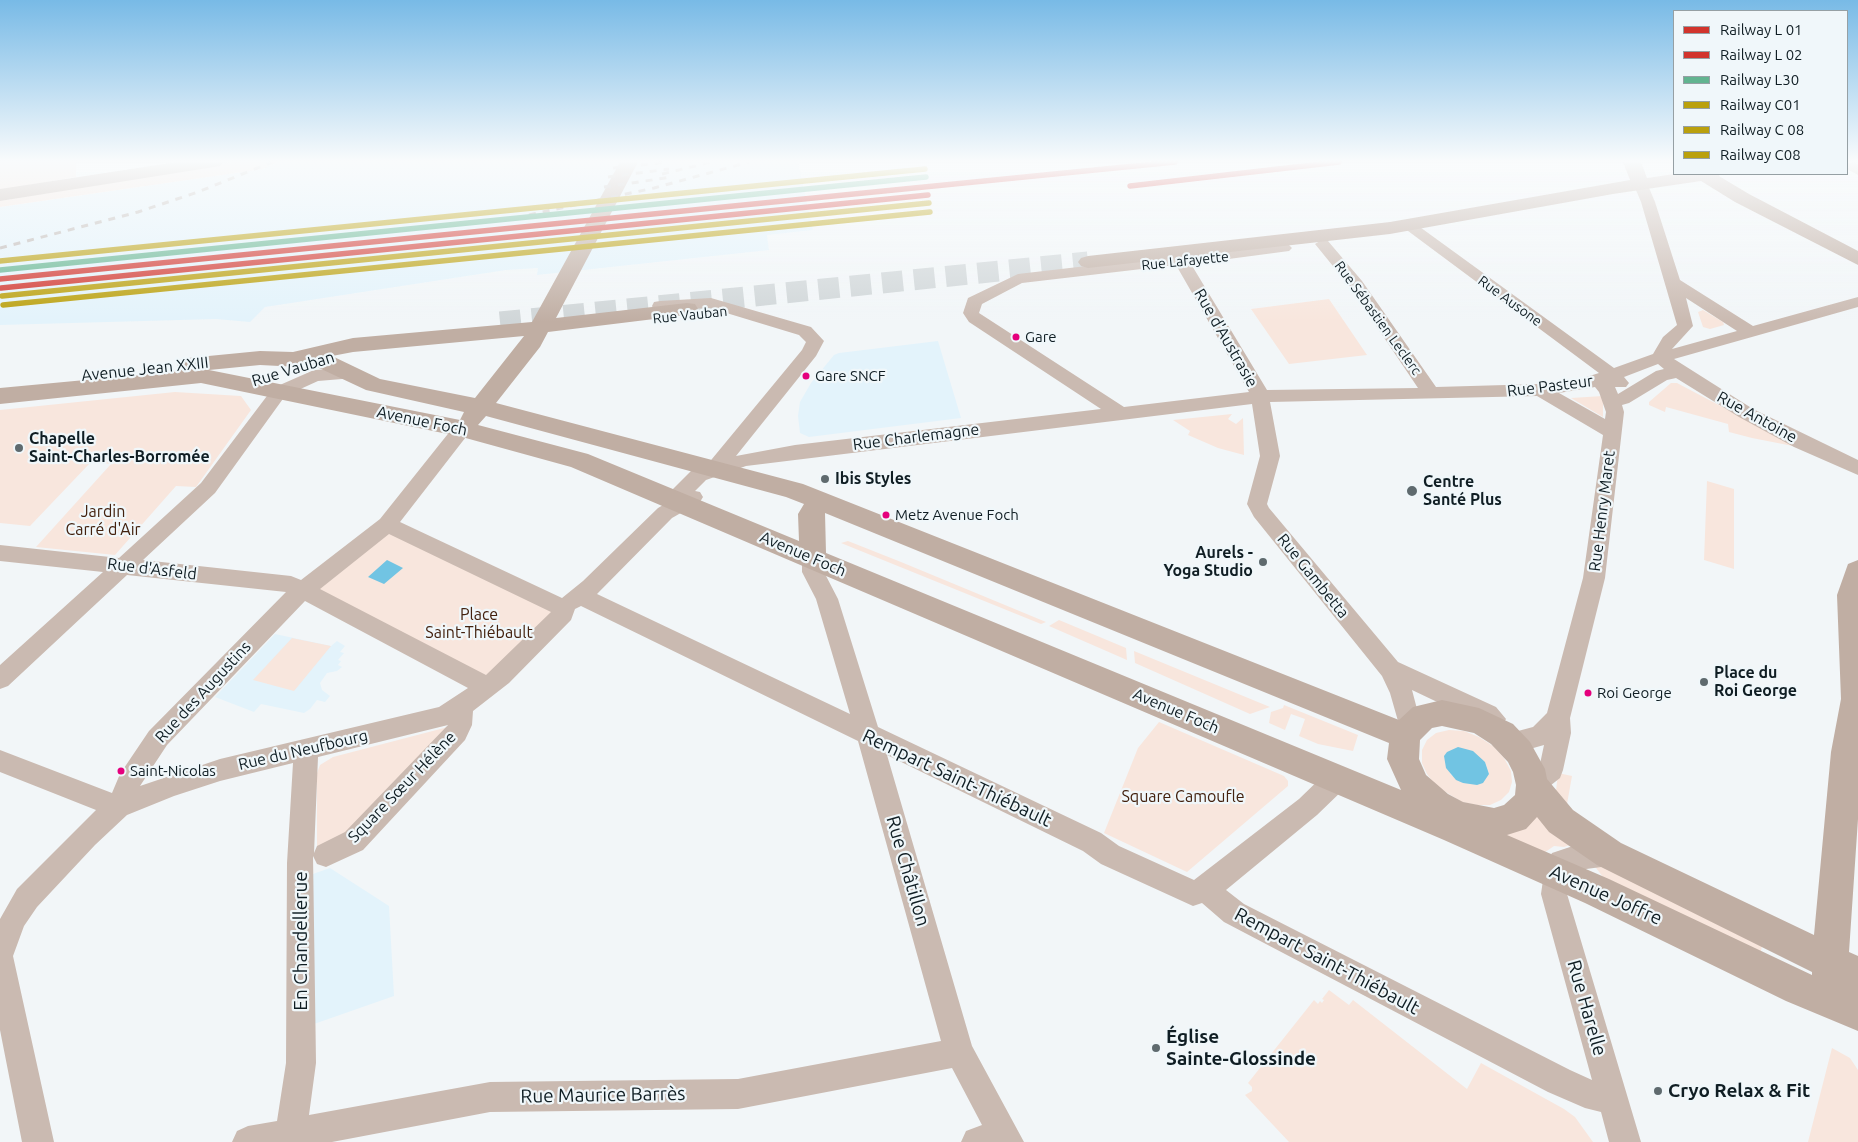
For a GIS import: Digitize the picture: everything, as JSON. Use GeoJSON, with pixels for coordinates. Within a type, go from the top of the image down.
{"type":"FeatureCollection","features":[{"type":"Feature","properties":{"kind":"main road"},"geometry":{"type":"LineString","coordinates":[[462,429],[530,346],[600,215]]}},
{"type":"Feature","properties":{"kind":"main road","name":"Rue Lafayette"},"geometry":{"type":"LineString","coordinates":[[1086,265],[1284,248],[1381,233],[1399,227],[1463,215]]}},
{"type":"Feature","properties":{"kind":"main road"},"geometry":{"type":"LineString","coordinates":[[1775,215],[1858,259]]}},
{"type":"Feature","properties":{"kind":"main road","name":"Rue Lafayette"},"geometry":{"type":"LineString","coordinates":[[1086,265],[1216,249],[1325,241]]}},
{"type":"Feature","properties":{"kind":"main road","name":"Rue Vauban"},"geometry":{"type":"LineString","coordinates":[[290,359],[352,344],[540,327],[687,309]]}},
{"type":"Feature","properties":{"kind":"main road","name":"Rue Vauban"},"geometry":{"type":"LineString","coordinates":[[260,358],[375,334],[500,322]]}},
{"type":"Feature","properties":{"kind":"main road","name":"Rue Vauban"},"geometry":{"type":"LineString","coordinates":[[242,384],[288,374],[371,343]]}},
{"type":"Feature","properties":{"kind":"main road","name":"Avenue Jean XXIII"},"geometry":{"type":"LineString","coordinates":[[0,383],[260,358],[290,359]]}},
{"type":"Feature","properties":{"kind":"main road","name":"Avenue Foch"},"geometry":{"type":"LineString","coordinates":[[290,359],[323,361],[374,385],[481,408],[794,490],[1407,732]]}},
{"type":"Feature","properties":{"kind":"main road"},"geometry":{"type":"LineString","coordinates":[[200,376],[323,361]]}},
{"type":"Feature","properties":{"kind":"main road","name":"Avenue Jean XXIII"},"geometry":{"type":"LineString","coordinates":[[0,396],[200,376],[279,392]]}},
{"type":"Feature","properties":{"kind":"main road","name":"Avenue Foch"},"geometry":{"type":"LineString","coordinates":[[279,392],[462,429],[579,460],[1379,797]]}},
{"type":"Feature","properties":{"kind":"main road"},"geometry":{"type":"LineString","coordinates":[[813,558],[811,514],[820,500]]}},
{"type":"Feature","properties":{"kind":"main road"},"geometry":{"type":"LineString","coordinates":[[1844,1006],[1847,752],[1856,699],[1856,656],[1850,595],[1858,571]]}},
{"type":"Feature","properties":{"kind":"main road"},"geometry":{"type":"LineString","coordinates":[[1442,713],[1459,715],[1485,724],[1510,742],[1529,769],[1532,785],[1531,798],[1514,818],[1494,823],[1458,823],[1415,785],[1404,764],[1402,749],[1407,732],[1424,716],[1442,713]]}},
{"type":"Feature","properties":{"kind":"main road"},"geometry":{"type":"LineString","coordinates":[[1532,785],[1561,821],[1610,854],[1844,968]]}},
{"type":"Feature","properties":{"kind":"main road","name":"Avenue Joffre"},"geometry":{"type":"LineString","coordinates":[[1379,797],[1458,823],[1557,873],[1661,920],[1800,988],[1844,1006]]}},
{"type":"Feature","properties":{"kind":"street"},"geometry":{"type":"LineString","coordinates":[[1652,215],[1682,310],[1685,326],[1662,350],[1661,358]]}},
{"type":"Feature","properties":{"kind":"street","name":"Rue Ausone"},"geometry":{"type":"LineString","coordinates":[[1399,227],[1606,377]]}},
{"type":"Feature","properties":{"kind":"street","name":"Rue Sébastien Leclerc"},"geometry":{"type":"LineString","coordinates":[[1325,241],[1431,393]]}},
{"type":"Feature","properties":{"kind":"street","name":"Rue Lafayette"},"geometry":{"type":"LineString","coordinates":[[1086,265],[1182,262],[1284,248]]}},
{"type":"Feature","properties":{"kind":"street","name":"Rue d'Austrasie"},"geometry":{"type":"LineString","coordinates":[[1182,262],[1256,386],[1260,398],[1270,456],[1265,476]]}},
{"type":"Feature","properties":{"kind":"street"},"geometry":{"type":"LineString","coordinates":[[1086,265],[1018,279],[974,301],[971,309],[975,318],[1120,413]]}},
{"type":"Feature","properties":{"kind":"street"},"geometry":{"type":"LineString","coordinates":[[1672,282],[1752,333]]}},
{"type":"Feature","properties":{"kind":"street","name":"Rue Pasteur"},"geometry":{"type":"LineString","coordinates":[[1120,413],[1260,398],[1540,390],[1606,377],[1661,358],[1858,302]]}},
{"type":"Feature","properties":{"kind":"street","name":"Rue Vauban"},"geometry":{"type":"LineString","coordinates":[[540,327],[563,329],[734,311],[805,331],[814,341],[811,350],[714,469]]}},
{"type":"Feature","properties":{"kind":"street","name":"Rue Antoine"},"geometry":{"type":"LineString","coordinates":[[1661,358],[1678,372],[1800,442],[1858,468]]}},
{"type":"Feature","properties":{"kind":"street","name":"Avenue Foch"},"geometry":{"type":"LineString","coordinates":[[279,392],[314,376],[335,372],[348,374]]}},
{"type":"Feature","properties":{"kind":"street"},"geometry":{"type":"LineString","coordinates":[[1619,406],[1662,376],[1678,372]]}},
{"type":"Feature","properties":{"kind":"street","name":"Rue Henry Maret"},"geometry":{"type":"LineString","coordinates":[[1558,718],[1591,590],[1612,432],[1619,406],[1608,391],[1606,377]]}},
{"type":"Feature","properties":{"kind":"street","name":"Rue Henry Maret"},"geometry":{"type":"LineString","coordinates":[[1540,390],[1612,432]]}},
{"type":"Feature","properties":{"kind":"street"},"geometry":{"type":"LineString","coordinates":[[0,678],[208,488],[279,392]]}},
{"type":"Feature","properties":{"kind":"street","name":"Rue Charlemagne"},"geometry":{"type":"LineString","coordinates":[[714,469],[744,460],[795,452],[1120,413]]}},
{"type":"Feature","properties":{"kind":"street"},"geometry":{"type":"LineString","coordinates":[[462,429],[387,524],[304,589],[488,687]]}},
{"type":"Feature","properties":{"kind":"street"},"geometry":{"type":"LineString","coordinates":[[461,706],[501,676],[563,614],[572,602],[666,513],[680,502],[692,497],[708,481],[714,469]]}},
{"type":"Feature","properties":{"kind":"street","name":"Rue Gambetta"},"geometry":{"type":"LineString","coordinates":[[1265,476],[1257,499],[1262,512],[1390,669],[1402,693],[1407,732]]}},
{"type":"Feature","properties":{"kind":"street"},"geometry":{"type":"LineString","coordinates":[[387,524],[572,602]]}},
{"type":"Feature","properties":{"kind":"street","name":"Rue d'Asfeld"},"geometry":{"type":"LineString","coordinates":[[0,552],[291,584],[304,589]]}},
{"type":"Feature","properties":{"kind":"street","name":"Rue Châtillon"},"geometry":{"type":"LineString","coordinates":[[813,558],[813,572],[827,599],[867,735],[886,792],[959,1052],[996,1140]]}},
{"type":"Feature","properties":{"kind":"street"},"geometry":{"type":"LineString","coordinates":[[827,599],[839,583],[850,574]]}},
{"type":"Feature","properties":{"kind":"street","name":"Rue des Augustins"},"geometry":{"type":"LineString","coordinates":[[118,807],[129,782],[158,738],[262,628],[304,589]]}},
{"type":"Feature","properties":{"kind":"street","name":"Rempart Saint-Thiébault"},"geometry":{"type":"LineString","coordinates":[[572,602],[804,704],[1092,842],[1110,855],[1194,894],[1207,888],[1220,903],[1251,923],[1560,1081],[1585,1093],[1613,1100]]}},
{"type":"Feature","properties":{"kind":"street","name":"Rue Gambetta"},"geometry":{"type":"LineString","coordinates":[[1390,669],[1488,714],[1502,727],[1510,742]]}},
{"type":"Feature","properties":{"kind":"street","name":"Rempart Saint-Thiébault"},"geometry":{"type":"LineString","coordinates":[[804,704],[838,710],[856,699]]}},
{"type":"Feature","properties":{"kind":"street","name":"Rue du Neufbourg"},"geometry":{"type":"LineString","coordinates":[[118,807],[199,776],[445,716],[461,706]]}},
{"type":"Feature","properties":{"kind":"street","name":"Square Sœur Hélène"},"geometry":{"type":"LineString","coordinates":[[313,859],[354,841],[456,733],[460,725],[461,706]]}},
{"type":"Feature","properties":{"kind":"street"},"geometry":{"type":"LineString","coordinates":[[1510,742],[1540,736],[1558,718]]}},
{"type":"Feature","properties":{"kind":"street"},"geometry":{"type":"LineString","coordinates":[[1532,785],[1551,770],[1559,733],[1558,718]]}},
{"type":"Feature","properties":{"kind":"street","name":"En Chandellerue"},"geometry":{"type":"LineString","coordinates":[[291,1133],[301,1063],[313,859],[306,749]]}},
{"type":"Feature","properties":{"kind":"street"},"geometry":{"type":"LineString","coordinates":[[0,761],[118,807],[42,880],[14,918],[1,951],[38,1142]]}},
{"type":"Feature","properties":{"kind":"street"},"geometry":{"type":"LineString","coordinates":[[1207,888],[1308,806],[1337,779]]}},
{"type":"Feature","properties":{"kind":"street"},"geometry":{"type":"LineString","coordinates":[[1557,873],[1558,866],[1566,860],[1610,854]]}},
{"type":"Feature","properties":{"kind":"street","name":"Rue Harelle"},"geometry":{"type":"LineString","coordinates":[[1557,873],[1554,894],[1625,1142]]}},
{"type":"Feature","properties":{"kind":"street","name":"Avenue Joffre"},"geometry":{"type":"LineString","coordinates":[[1844,1006],[1858,1023]]}},
{"type":"Feature","properties":{"kind":"street","name":"Rue Maurice Barrès"},"geometry":{"type":"LineString","coordinates":[[248,1142],[490,1097],[738,1094],[959,1052]]}},
{"type":"Feature","properties":{"kind":"shaded area"},"geometry":{"type":"Polygon","coordinates":[[[0,215],[810,215],[813,230],[767,235],[769,250],[537,275],[538,268],[506,270],[265,307],[250,322],[216,319],[0,325],[0,215]]]}},
{"type":"Feature","properties":{"kind":"shaded area"},"geometry":{"type":"Polygon","coordinates":[[[938,341],[961,418],[809,437],[800,433],[798,416],[800,402],[811,383],[834,355],[938,341]]]}},
{"type":"Feature","properties":{"kind":"shaded area"},"geometry":{"type":"Polygon","coordinates":[[[275,634],[331,646],[337,641],[345,646],[340,652],[344,653],[338,660],[341,661],[338,665],[342,667],[337,671],[327,673],[320,683],[322,690],[330,696],[325,702],[317,700],[304,713],[261,704],[254,712],[215,697],[275,634]]]}},
{"type":"Feature","properties":{"kind":"shaded area"},"geometry":{"type":"Polygon","coordinates":[[[330,868],[389,906],[394,996],[314,1024],[310,875],[330,868]]]}},
{"type":"Feature","properties":{"kind":"green space"},"geometry":{"type":"Polygon","coordinates":[[[1329,299],[1367,355],[1289,364],[1251,309],[1329,299]]]}},
{"type":"Feature","properties":{"kind":"green space"},"geometry":{"type":"Polygon","coordinates":[[[1703,310],[1723,322],[1724,325],[1710,329],[1703,327],[1698,312],[1703,310]]]}},
{"type":"Feature","properties":{"kind":"green space"},"geometry":{"type":"Polygon","coordinates":[[[1671,383],[1677,383],[1798,447],[1729,432],[1728,424],[1666,407],[1665,412],[1649,405],[1649,402],[1671,383]]]}},
{"type":"Feature","properties":{"kind":"green space","name":"Jardin Carré d'Air"},"geometry":{"type":"Polygon","coordinates":[[[175,392],[241,396],[251,410],[196,487],[176,486],[115,555],[36,547],[111,464],[91,462],[30,526],[0,523],[0,410],[175,392]]]}},
{"type":"Feature","properties":{"kind":"green space"},"geometry":{"type":"Polygon","coordinates":[[[1603,396],[1603,417],[1571,398],[1603,396]]]}},
{"type":"Feature","properties":{"kind":"green space"},"geometry":{"type":"Polygon","coordinates":[[[1232,414],[1228,419],[1236,424],[1243,418],[1244,455],[1218,448],[1188,435],[1190,431],[1173,420],[1232,414]]]}},
{"type":"Feature","properties":{"kind":"green space"},"geometry":{"type":"Polygon","coordinates":[[[1707,481],[1734,489],[1734,569],[1704,560],[1707,481]]]}},
{"type":"Feature","properties":{"kind":"green space","name":"Place Saint-Thiébault"},"geometry":{"type":"Polygon","coordinates":[[[387,524],[564,608],[488,687],[304,589],[387,524]]]}},
{"type":"Feature","properties":{"kind":"green space"},"geometry":{"type":"Polygon","coordinates":[[[848,541],[1046,622],[1041,624],[841,543],[848,541]]]}},
{"type":"Feature","properties":{"kind":"green space"},"geometry":{"type":"Polygon","coordinates":[[[1059,620],[1126,648],[1127,660],[1049,626],[1059,620]]]}},
{"type":"Feature","properties":{"kind":"green space"},"geometry":{"type":"Polygon","coordinates":[[[292,638],[331,646],[294,691],[253,680],[292,638]]]}},
{"type":"Feature","properties":{"kind":"green space"},"geometry":{"type":"Polygon","coordinates":[[[1134,651],[1270,707],[1250,714],[1135,663],[1134,651]]]}},
{"type":"Feature","properties":{"kind":"green space"},"geometry":{"type":"Polygon","coordinates":[[[1284,705],[1358,735],[1353,751],[1318,744],[1299,736],[1305,719],[1291,714],[1285,730],[1269,723],[1271,712],[1283,708],[1284,705]]]}},
{"type":"Feature","properties":{"kind":"green space","name":"Square Camoufle"},"geometry":{"type":"Polygon","coordinates":[[[1159,722],[1284,776],[1288,781],[1288,786],[1187,872],[1104,833],[1138,748],[1159,722]]]}},
{"type":"Feature","properties":{"kind":"green space"},"geometry":{"type":"Polygon","coordinates":[[[448,727],[336,844],[317,849],[317,773],[320,765],[333,757],[448,727]]]}},
{"type":"Feature","properties":{"kind":"green space"},"geometry":{"type":"Polygon","coordinates":[[[1449,730],[1464,731],[1479,737],[1493,746],[1504,758],[1511,771],[1512,782],[1509,792],[1501,800],[1490,805],[1477,805],[1462,802],[1436,786],[1422,763],[1422,750],[1427,740],[1436,733],[1449,730]],[[1485,762],[1450,774],[1463,783],[1489,774],[1485,762]]]}},
{"type":"Feature","properties":{"kind":"green space"},"geometry":{"type":"Polygon","coordinates":[[[1558,773],[1572,776],[1567,804],[1556,791],[1558,773]]]}},
{"type":"Feature","properties":{"kind":"green space"},"geometry":{"type":"Polygon","coordinates":[[[1538,814],[1575,843],[1564,847],[1554,846],[1541,855],[1504,839],[1506,833],[1538,814]]]}},
{"type":"Feature","properties":{"kind":"green space"},"geometry":{"type":"Polygon","coordinates":[[[1593,864],[1600,865],[1763,942],[1760,955],[1603,877],[1593,864]]]}},
{"type":"Feature","properties":{"kind":"green space"},"geometry":{"type":"Polygon","coordinates":[[[1329,990],[1349,1005],[1353,1000],[1467,1089],[1481,1063],[1564,1109],[1575,1117],[1593,1142],[1289,1142],[1245,1095],[1252,1091],[1252,1087],[1248,1083],[1314,1000],[1318,1004],[1320,1001],[1322,1003],[1324,1000],[1322,999],[1329,990]]]}},
{"type":"Feature","properties":{"kind":"green space"},"geometry":{"type":"Polygon","coordinates":[[[1832,1048],[1850,1058],[1858,1070],[1858,1142],[1808,1142],[1832,1048]]]}},
{"type":"Feature","properties":{"kind":"water"},"geometry":{"type":"Polygon","coordinates":[[[387,560],[403,568],[384,584],[368,577],[387,560]]]}},
{"type":"Feature","properties":{"kind":"water"},"geometry":{"type":"Polygon","coordinates":[[[1458,747],[1473,751],[1485,762],[1489,774],[1483,783],[1477,785],[1463,783],[1456,780],[1446,768],[1444,756],[1447,752],[1458,747]]]}},
{"type":"Feature","properties":{"kind":"tunnel"},"geometry":{"type":"LineString","coordinates":[[500,322],[1088,262]]}},
{"type":"Feature","properties":{"kind":"railway"},"geometry":{"type":"LineString","coordinates":[[0,248],[125,215]]}},
{"type":"Feature","properties":{"kind":"transit line"},"geometry":{"type":"LineString","coordinates":[[0,261],[460,215]]}},
{"type":"Feature","properties":{"kind":"transit line"},"geometry":{"type":"LineString","coordinates":[[0,279],[640,215]]}},
{"type":"Feature","properties":{"kind":"transit line"},"geometry":{"type":"LineString","coordinates":[[1,288],[726,215]]}},
{"type":"Feature","properties":{"kind":"rail line","name":"L30"},"geometry":{"type":"LineString","coordinates":[[0,270],[545,215]]}},
{"type":"Feature","properties":{"kind":"rail line","name":"C01"},"geometry":{"type":"LineString","coordinates":[[2,296],[806,215]]}},
{"type":"Feature","properties":{"kind":"rail line","name":"C08"},"geometry":{"type":"LineString","coordinates":[[3,305],[897,215]]}},
{"type":"Feature","properties":{"kind":"place","name":"Gare"},"geometry":{"type":"Point","coordinates":[1016,337]}},
{"type":"Feature","properties":{"kind":"place","name":"Gare SNCF"},"geometry":{"type":"Point","coordinates":[806,376]}},
{"type":"Feature","properties":{"kind":"place","name":"Chapelle Saint-Charles-Borromée"},"geometry":{"type":"Point","coordinates":[19,448]}},
{"type":"Feature","properties":{"kind":"place","name":"Ibis Styles"},"geometry":{"type":"Point","coordinates":[825,479]}},
{"type":"Feature","properties":{"kind":"place","name":"Centre Santé Plus"},"geometry":{"type":"Point","coordinates":[1412,491]}},
{"type":"Feature","properties":{"kind":"place","name":"Metz Avenue Foch"},"geometry":{"type":"Point","coordinates":[886,515]}},
{"type":"Feature","properties":{"kind":"place","name":"Aurels - Yoga Studio"},"geometry":{"type":"Point","coordinates":[1263,562]}},
{"type":"Feature","properties":{"kind":"place","name":"Place du Roi George"},"geometry":{"type":"Point","coordinates":[1704,682]}},
{"type":"Feature","properties":{"kind":"place","name":"Roi George"},"geometry":{"type":"Point","coordinates":[1588,693]}},
{"type":"Feature","properties":{"kind":"place","name":"Saint-Nicolas"},"geometry":{"type":"Point","coordinates":[121,771]}},
{"type":"Feature","properties":{"kind":"place","name":"Église Sainte-Glossinde"},"geometry":{"type":"Point","coordinates":[1156,1048]}},
{"type":"Feature","properties":{"kind":"place","name":"Cryo Relax & Fit"},"geometry":{"type":"Point","coordinates":[1658,1091]}}]}
